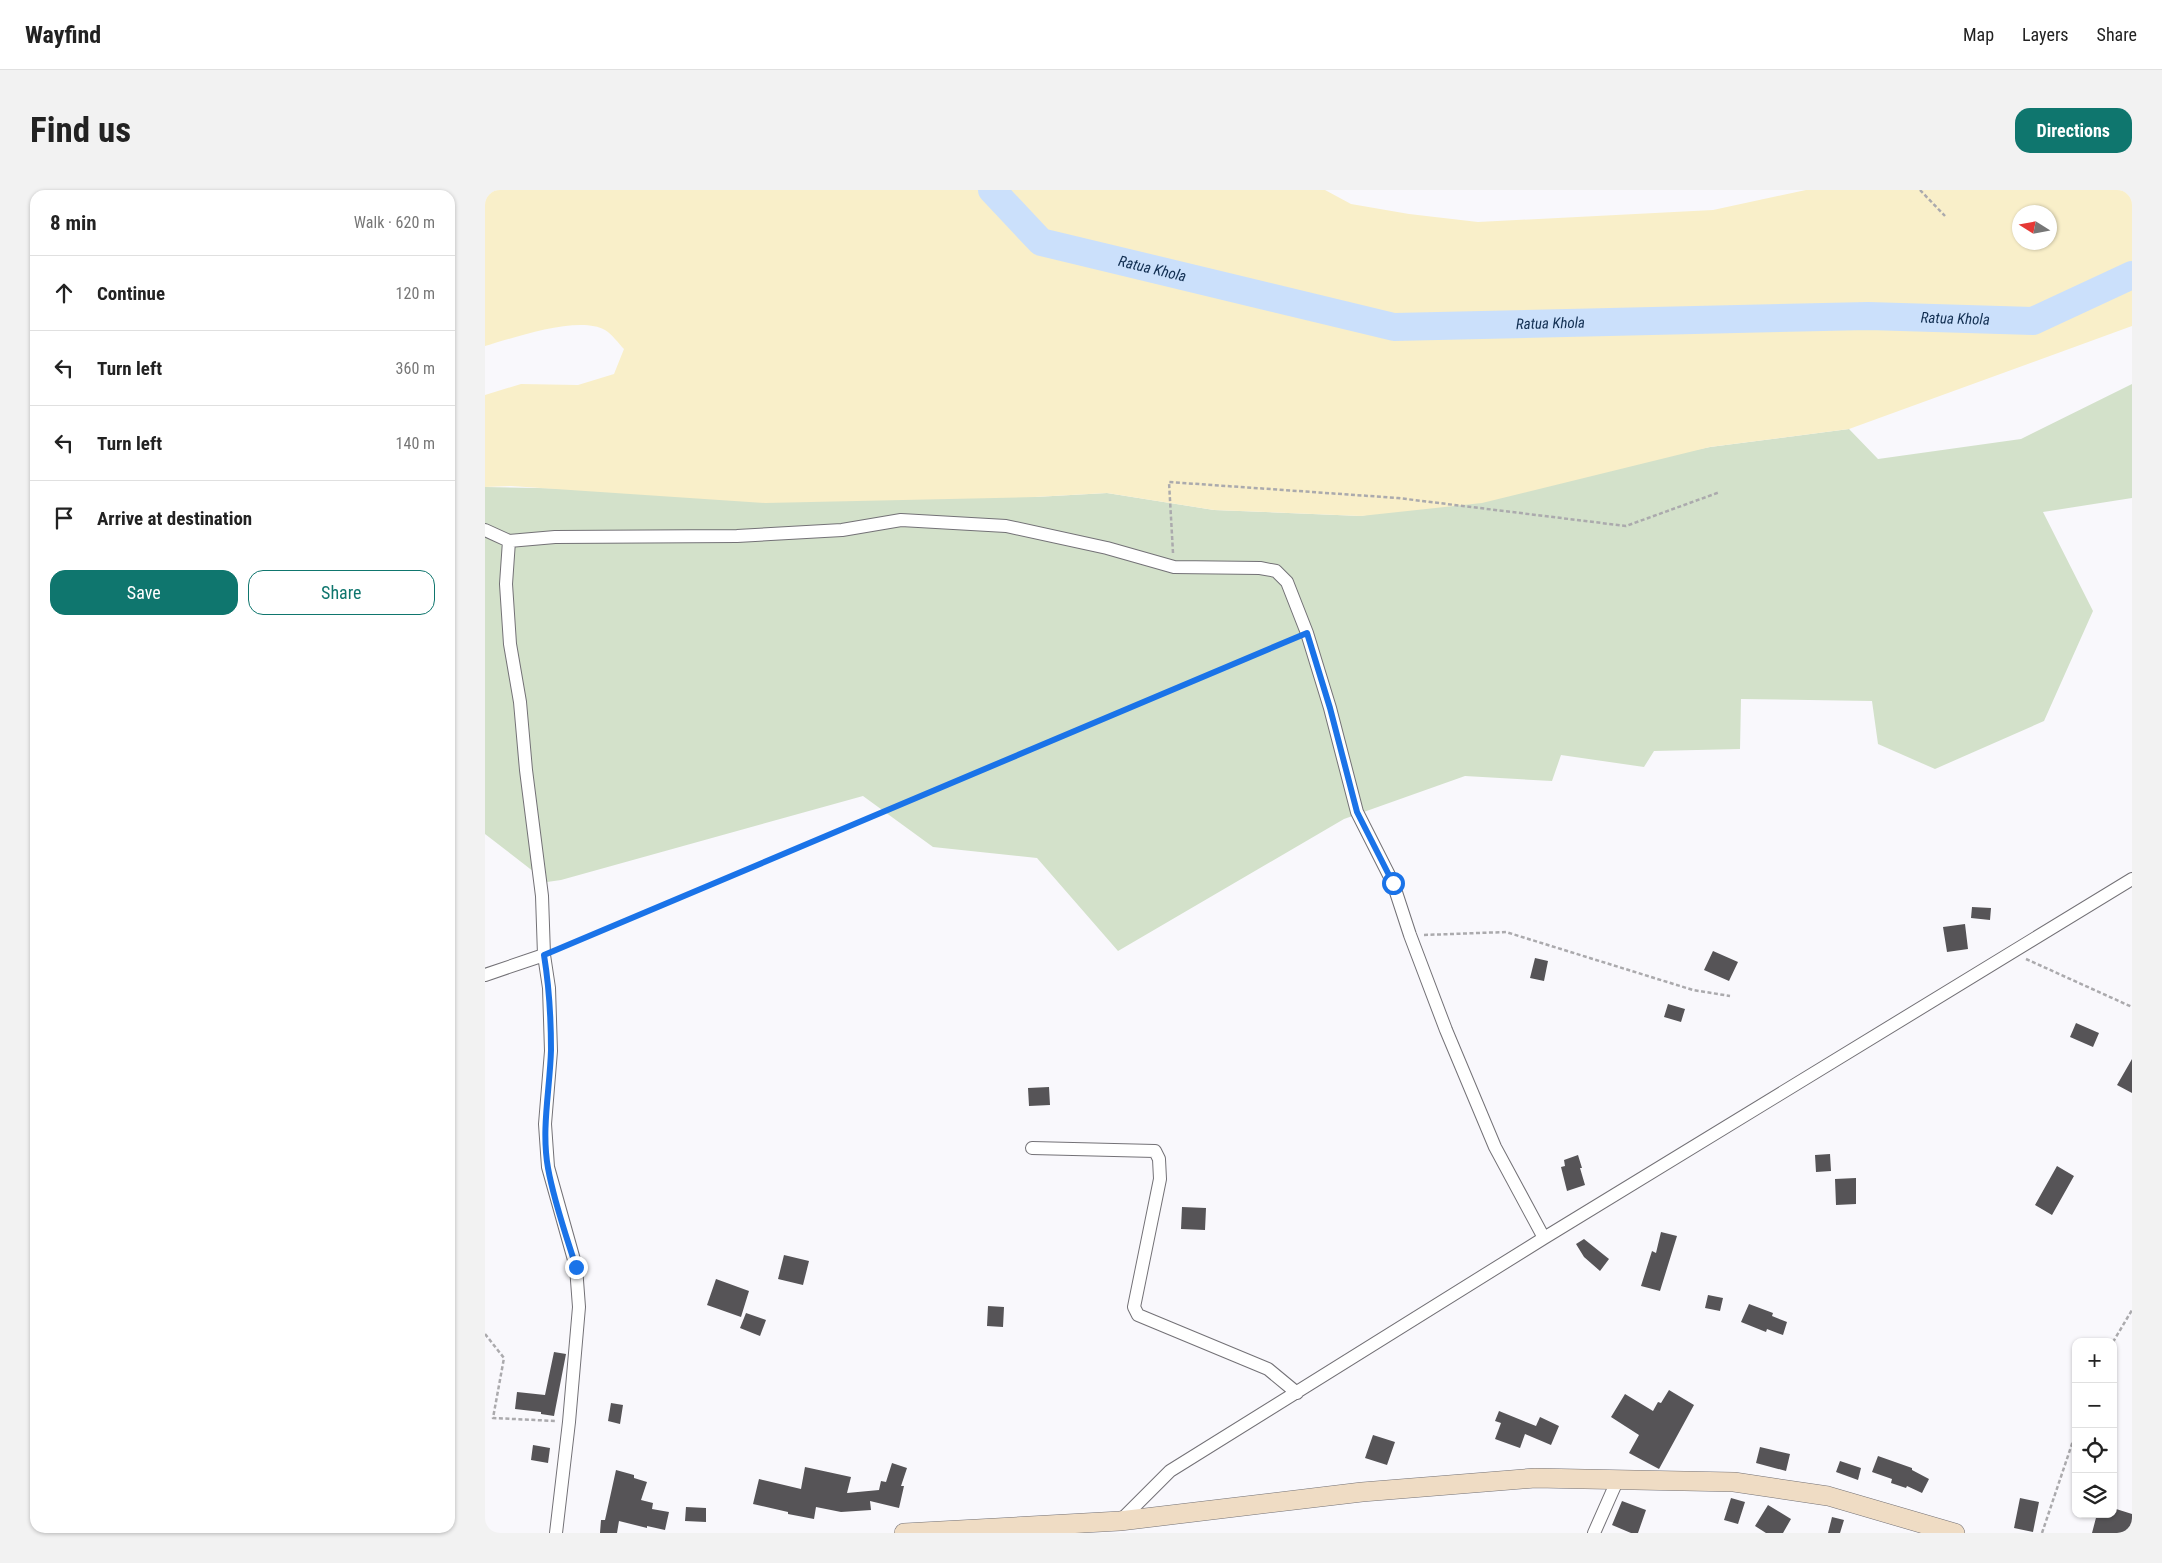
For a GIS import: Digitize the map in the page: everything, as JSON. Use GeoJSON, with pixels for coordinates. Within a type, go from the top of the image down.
{"type":"FeatureCollection","features":[{"type":"Feature","properties":{"kind":"street"},"geometry":{"type":"LineString","coordinates":[[485,530],[509,542],[555,537],[737,536],[842,530],[901,520],[1006,526],[1107,548],[1174,567],[1252,568],[1276,571],[1287,582],[1307,633],[1330,708],[1357,812],[1393,883],[1410,935],[1446,1030],[1495,1147],[1544,1238]]}},
{"type":"Feature","properties":{"kind":"street"},"geometry":{"type":"LineString","coordinates":[[509,542],[506,584],[509,644],[520,702],[526,770],[542,896],[544,955],[549,988],[551,1051],[545,1124],[548,1167],[561,1219],[576,1267],[579,1307],[569,1422],[556,1533]]}},
{"type":"Feature","properties":{"kind":"street"},"geometry":{"type":"LineString","coordinates":[[1120,1521],[1170,1472],[1544,1238],[2132,878]]}},
{"type":"Feature","properties":{"kind":"street"},"geometry":{"type":"LineString","coordinates":[[485,975],[544,955]]}},
{"type":"Feature","properties":{"kind":"street"},"geometry":{"type":"LineString","coordinates":[[1033,1148],[1155,1151],[1159,1159],[1160,1179],[1134,1307],[1138,1316],[1268,1369],[1297,1393]]}},
{"type":"Feature","properties":{"kind":"street"},"geometry":{"type":"LineString","coordinates":[[903,1533],[1062,1529],[1353,1493],[1525,1478],[1733,1482],[1828,1496],[1955,1533]]}},
{"type":"Feature","properties":{"kind":"street"},"geometry":{"type":"LineString","coordinates":[[1594,1533],[1617,1481]]}},
{"type":"Feature","properties":{"kind":"path"},"geometry":{"type":"LineString","coordinates":[[1920,190],[1945,216]]}},
{"type":"Feature","properties":{"kind":"path"},"geometry":{"type":"LineString","coordinates":[[1174,567],[1169,482],[1398,498],[1626,526],[1720,492]]}},
{"type":"Feature","properties":{"kind":"path"},"geometry":{"type":"LineString","coordinates":[[544,955],[1307,633]]}},
{"type":"Feature","properties":{"kind":"path"},"geometry":{"type":"LineString","coordinates":[[1410,935],[1506,932],[1693,990],[1730,996]]}},
{"type":"Feature","properties":{"kind":"path"},"geometry":{"type":"LineString","coordinates":[[2011,952],[2132,1006]]}},
{"type":"Feature","properties":{"kind":"path"},"geometry":{"type":"LineString","coordinates":[[2115,1338],[2132,1310]]}},
{"type":"Feature","properties":{"kind":"path"},"geometry":{"type":"LineString","coordinates":[[485,1334],[504,1358],[493,1418],[569,1422]]}},
{"type":"Feature","properties":{"kind":"path"},"geometry":{"type":"LineString","coordinates":[[2042,1533],[2072,1444]]}},
{"type":"Feature","properties":{"kind":"green space"},"geometry":{"type":"Polygon","coordinates":[[[2132,384],[2132,498],[2043,512],[2093,611],[2044,721],[1935,769],[1878,744],[1872,701],[1741,699],[1740,749],[1654,751],[1644,767],[1561,755],[1552,781],[1465,776],[1344,819],[1118,951],[1037,858],[933,847],[863,796],[561,880],[547,882],[485,834],[485,487],[1035,497],[1107,493],[1214,510],[1361,516],[1710,447],[1849,429],[1878,459],[2021,439],[2132,384]]]}},
{"type":"Feature","properties":{"kind":"sand"},"geometry":{"type":"Polygon","coordinates":[[[485,190],[1325,190],[1351,204],[1409,214],[1478,222],[1713,210],[1806,190],[2132,190],[2132,326],[1849,429],[1710,447],[1482,503],[1361,516],[1214,510],[1107,493],[1035,497],[765,503],[511,486],[485,487],[485,395],[521,384],[578,385],[614,374],[624,349],[613,336],[605,330],[594,326],[563,326],[528,333],[485,346],[485,190]]]}},
{"type":"Feature","properties":{"kind":"building"},"geometry":{"type":"Polygon","coordinates":[[[1972,907],[1991,908],[1990,920],[1971,918],[1972,907]]]}},
{"type":"Feature","properties":{"kind":"building"},"geometry":{"type":"Polygon","coordinates":[[[1965,924],[1968,949],[1947,952],[1943,927],[1965,924]]]}},
{"type":"Feature","properties":{"kind":"building"},"geometry":{"type":"Polygon","coordinates":[[[1713,951],[1738,962],[1729,981],[1704,970],[1713,951]]]}},
{"type":"Feature","properties":{"kind":"building"},"geometry":{"type":"Polygon","coordinates":[[[1535,958],[1548,961],[1544,981],[1530,978],[1535,958]]]}},
{"type":"Feature","properties":{"kind":"building"},"geometry":{"type":"Polygon","coordinates":[[[1668,1004],[1685,1009],[1681,1022],[1664,1017],[1668,1004]]]}},
{"type":"Feature","properties":{"kind":"building"},"geometry":{"type":"Polygon","coordinates":[[[2076,1023],[2099,1033],[2093,1047],[2070,1037],[2076,1023]]]}},
{"type":"Feature","properties":{"kind":"building"},"geometry":{"type":"Polygon","coordinates":[[[2132,1059],[2132,1093],[2117,1085],[2132,1059]]]}},
{"type":"Feature","properties":{"kind":"building"},"geometry":{"type":"Polygon","coordinates":[[[1049,1087],[1050,1105],[1029,1106],[1028,1088],[1049,1087]]]}},
{"type":"Feature","properties":{"kind":"building"},"geometry":{"type":"Polygon","coordinates":[[[1830,1154],[1831,1171],[1816,1172],[1815,1155],[1830,1154]]]}},
{"type":"Feature","properties":{"kind":"building"},"geometry":{"type":"Polygon","coordinates":[[[1578,1155],[1585,1185],[1567,1191],[1561,1167],[1565,1166],[1564,1160],[1578,1155]]]}},
{"type":"Feature","properties":{"kind":"building"},"geometry":{"type":"Polygon","coordinates":[[[2057,1166],[2074,1176],[2052,1215],[2035,1205],[2057,1166]]]}},
{"type":"Feature","properties":{"kind":"building"},"geometry":{"type":"Polygon","coordinates":[[[1856,1178],[1856,1204],[1836,1205],[1835,1179],[1856,1178]]]}},
{"type":"Feature","properties":{"kind":"building"},"geometry":{"type":"Polygon","coordinates":[[[1182,1207],[1206,1208],[1205,1230],[1181,1229],[1182,1207]]]}},
{"type":"Feature","properties":{"kind":"building"},"geometry":{"type":"Polygon","coordinates":[[[1661,1232],[1677,1236],[1660,1291],[1641,1286],[1652,1251],[1656,1253],[1661,1232]]]}},
{"type":"Feature","properties":{"kind":"building"},"geometry":{"type":"Polygon","coordinates":[[[1584,1239],[1609,1259],[1600,1271],[1584,1257],[1576,1244],[1584,1239]]]}},
{"type":"Feature","properties":{"kind":"building"},"geometry":{"type":"Polygon","coordinates":[[[784,1255],[809,1261],[803,1285],[778,1279],[784,1255]]]}},
{"type":"Feature","properties":{"kind":"building"},"geometry":{"type":"Polygon","coordinates":[[[716,1279],[749,1291],[741,1317],[707,1305],[716,1279]]]}},
{"type":"Feature","properties":{"kind":"building"},"geometry":{"type":"Polygon","coordinates":[[[1708,1295],[1723,1298],[1720,1311],[1705,1308],[1708,1295]]]}},
{"type":"Feature","properties":{"kind":"building"},"geometry":{"type":"Polygon","coordinates":[[[1749,1304],[1773,1313],[1772,1316],[1787,1322],[1783,1335],[1767,1329],[1766,1332],[1741,1322],[1749,1304]]]}},
{"type":"Feature","properties":{"kind":"building"},"geometry":{"type":"Polygon","coordinates":[[[988,1306],[1004,1307],[1003,1327],[987,1326],[988,1306]]]}},
{"type":"Feature","properties":{"kind":"building"},"geometry":{"type":"Polygon","coordinates":[[[746,1313],[766,1320],[760,1336],[740,1328],[746,1313]]]}},
{"type":"Feature","properties":{"kind":"building"},"geometry":{"type":"Polygon","coordinates":[[[554,1352],[566,1354],[554,1416],[541,1414],[541,1412],[515,1409],[517,1392],[545,1395],[554,1352]]]}},
{"type":"Feature","properties":{"kind":"building"},"geometry":{"type":"Polygon","coordinates":[[[1669,1390],[1694,1405],[1659,1469],[1629,1453],[1639,1435],[1611,1417],[1625,1394],[1653,1411],[1658,1402],[1661,1403],[1669,1390]]]}},
{"type":"Feature","properties":{"kind":"building"},"geometry":{"type":"Polygon","coordinates":[[[611,1403],[623,1405],[620,1424],[608,1421],[611,1403]]]}},
{"type":"Feature","properties":{"kind":"building"},"geometry":{"type":"Polygon","coordinates":[[[1499,1411],[1536,1426],[1540,1417],[1559,1426],[1551,1445],[1525,1434],[1520,1448],[1495,1439],[1501,1423],[1495,1421],[1499,1411]]]}},
{"type":"Feature","properties":{"kind":"building"},"geometry":{"type":"Polygon","coordinates":[[[1373,1435],[1395,1442],[1387,1465],[1365,1458],[1373,1435]]]}},
{"type":"Feature","properties":{"kind":"building"},"geometry":{"type":"Polygon","coordinates":[[[533,1445],[550,1448],[548,1463],[531,1460],[533,1445]]]}},
{"type":"Feature","properties":{"kind":"building"},"geometry":{"type":"Polygon","coordinates":[[[1760,1447],[1790,1454],[1786,1471],[1756,1463],[1760,1447]]]}},
{"type":"Feature","properties":{"kind":"building"},"geometry":{"type":"Polygon","coordinates":[[[1878,1456],[1912,1468],[1912,1470],[1929,1479],[1922,1493],[1907,1486],[1906,1488],[1891,1483],[1892,1479],[1872,1472],[1878,1456]]]}},
{"type":"Feature","properties":{"kind":"building"},"geometry":{"type":"Polygon","coordinates":[[[1840,1461],[1861,1468],[1858,1480],[1836,1472],[1840,1461]]]}},
{"type":"Feature","properties":{"kind":"building"},"geometry":{"type":"Polygon","coordinates":[[[892,1463],[907,1468],[901,1486],[904,1486],[899,1508],[870,1501],[871,1510],[841,1512],[816,1507],[814,1519],[753,1504],[759,1479],[801,1489],[805,1467],[851,1477],[847,1493],[879,1490],[881,1481],[886,1482],[892,1463]]]}},
{"type":"Feature","properties":{"kind":"building"},"geometry":{"type":"Polygon","coordinates":[[[616,1470],[634,1475],[634,1478],[647,1482],[641,1500],[653,1503],[652,1509],[669,1512],[665,1530],[619,1521],[617,1533],[600,1533],[601,1520],[605,1520],[616,1470]]]}},
{"type":"Feature","properties":{"kind":"building"},"geometry":{"type":"Polygon","coordinates":[[[1731,1498],[1745,1502],[1738,1524],[1724,1520],[1731,1498]]]}},
{"type":"Feature","properties":{"kind":"building"},"geometry":{"type":"Polygon","coordinates":[[[2020,1498],[2039,1502],[2033,1532],[2014,1528],[2020,1498]]]}},
{"type":"Feature","properties":{"kind":"building"},"geometry":{"type":"Polygon","coordinates":[[[1622,1501],[1646,1510],[1638,1533],[1631,1533],[1612,1525],[1622,1501]]]}},
{"type":"Feature","properties":{"kind":"building"},"geometry":{"type":"Polygon","coordinates":[[[1768,1505],[1791,1519],[1783,1533],[1766,1533],[1755,1526],[1768,1505]]]}},
{"type":"Feature","properties":{"kind":"building"},"geometry":{"type":"Polygon","coordinates":[[[686,1507],[706,1508],[706,1522],[685,1521],[686,1507]]]}},
{"type":"Feature","properties":{"kind":"building"},"geometry":{"type":"Polygon","coordinates":[[[2117,1509],[2132,1514],[2132,1533],[2092,1533],[2096,1518],[2117,1518],[2117,1509]]]}},
{"type":"Feature","properties":{"kind":"building"},"geometry":{"type":"Polygon","coordinates":[[[1832,1517],[1844,1520],[1840,1533],[1828,1533],[1832,1517]]]}},
{"type":"Feature","properties":{"kind":"waterway","name":"Ratua Khola"},"geometry":{"type":"LineString","coordinates":[[992,190],[1041,242],[1394,327],[1868,316],[2033,321],[2132,275]]}},
{"type":"Feature","properties":{"kind":"route"},"geometry":{"type":"LineString","coordinates":[[576,1267],[561,1219],[548,1167],[545,1124],[551,1051],[549,988],[544,955],[1307,633],[1330,708],[1357,812],[1374,842],[1393,883]]}}]}
